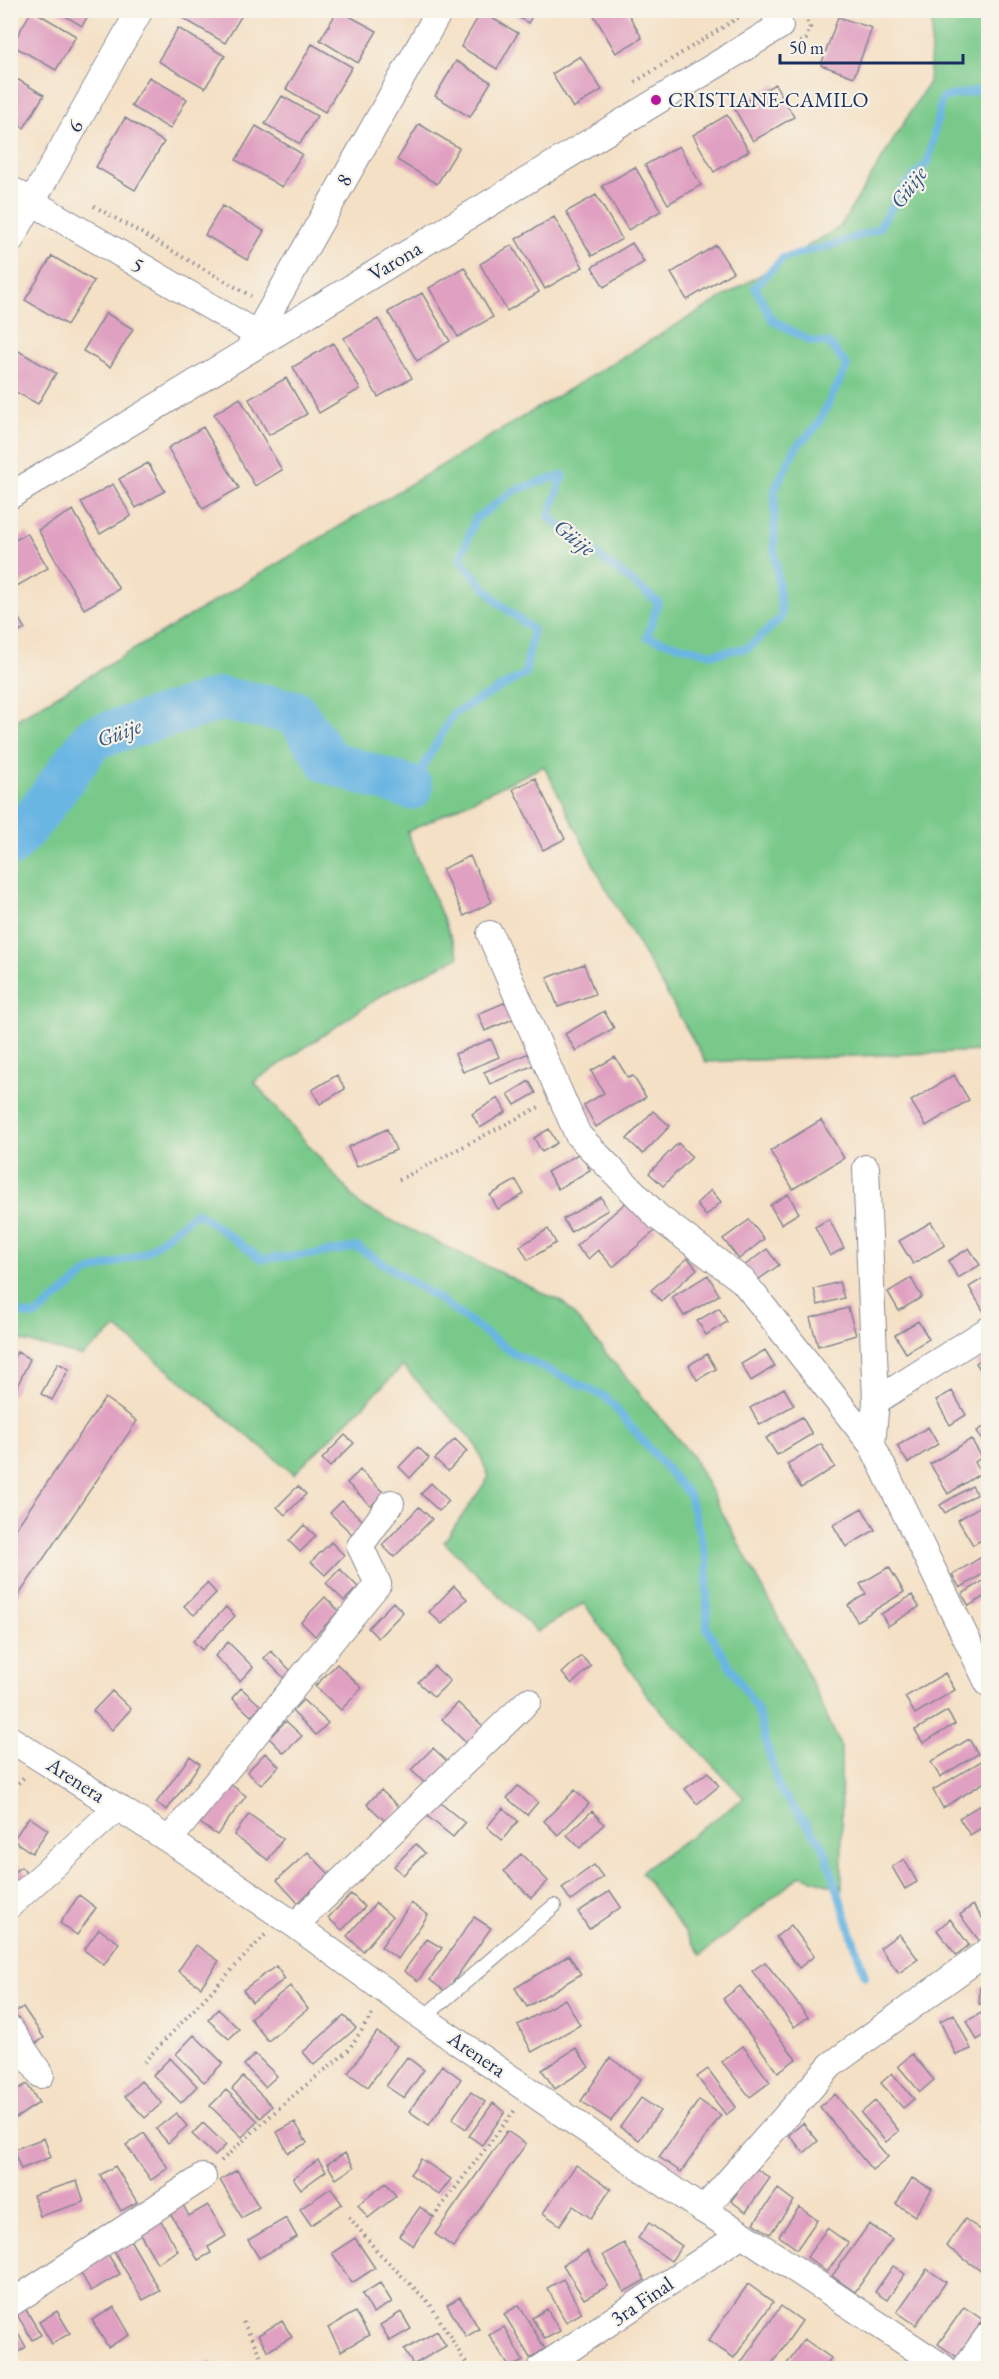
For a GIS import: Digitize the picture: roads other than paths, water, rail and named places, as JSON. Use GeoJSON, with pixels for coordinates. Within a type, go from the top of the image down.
{"type":"FeatureCollection","features":[{"type":"Feature","properties":{"kind":"street","name":"6"},"geometry":{"type":"LineString","coordinates":[[10,241],[140,10]]}},
{"type":"Feature","properties":{"kind":"street","name":"8"},"geometry":{"type":"LineString","coordinates":[[257,342],[440,10]]}},
{"type":"Feature","properties":{"kind":"street","name":"Varona"},"geometry":{"type":"LineString","coordinates":[[10,496],[777,18]]}},
{"type":"Feature","properties":{"kind":"street","name":"5"},"geometry":{"type":"LineString","coordinates":[[10,189],[257,342]]}},
{"type":"Feature","properties":{"kind":"street"},"geometry":{"type":"LineString","coordinates":[[490,934],[578,1135],[658,1217],[743,1281],[872,1445],[988,1683]]}},
{"type":"Feature","properties":{"kind":"street"},"geometry":{"type":"LineString","coordinates":[[866,1167],[876,1401],[872,1445]]}},
{"type":"Feature","properties":{"kind":"street"},"geometry":{"type":"LineString","coordinates":[[876,1401],[988,1330]]}},
{"type":"Feature","properties":{"kind":"street"},"geometry":{"type":"LineString","coordinates":[[169,1840],[378,1584],[360,1546],[391,1503]]}},
{"type":"Feature","properties":{"kind":"street"},"geometry":{"type":"LineString","coordinates":[[289,1921],[528,1701]]}},
{"type":"Feature","properties":{"kind":"street","name":"Arenera"},"geometry":{"type":"LineString","coordinates":[[10,1739],[169,1840],[703,2210],[944,2368]]}},
{"type":"Feature","properties":{"kind":"street"},"geometry":{"type":"LineString","coordinates":[[10,1905],[117,1807]]}},
{"type":"Feature","properties":{"kind":"street"},"geometry":{"type":"LineString","coordinates":[[703,2210],[831,2066],[988,1951]]}},
{"type":"Feature","properties":{"kind":"street"},"geometry":{"type":"LineString","coordinates":[[10,2029],[41,2075]]}},
{"type":"Feature","properties":{"kind":"street"},"geometry":{"type":"LineString","coordinates":[[10,2304],[203,2177]]}},
{"type":"Feature","properties":{"kind":"street","name":"3ra Final"},"geometry":{"type":"LineString","coordinates":[[541,2368],[742,2234]]}},
{"type":"Feature","properties":{"kind":"street"},"geometry":{"type":"LineString","coordinates":[[965,2368],[988,2336]]}},
{"type":"Feature","properties":{"kind":"lane"},"geometry":{"type":"LineString","coordinates":[[423,2018],[554,1906]]}},
{"type":"Feature","properties":{"kind":"waterway","name":"Güije"},"geometry":{"type":"LineString","coordinates":[[411,788],[453,714],[525,674],[533,630],[499,603],[460,560],[475,519],[515,490],[563,475],[549,517],[658,602],[647,637],[712,654],[748,648],[782,617],[774,546],[775,489],[796,447],[817,426],[847,366],[829,343],[810,341],[772,320],[755,287],[783,258],[839,243],[878,229],[906,185],[928,162],[942,98],[988,88]]}},
{"type":"Feature","properties":{"kind":"waterway","name":"Güije"},"geometry":{"type":"LineString","coordinates":[[10,846],[38,813],[93,738],[221,699],[295,712],[329,762],[411,788]]}},
{"type":"Feature","properties":{"kind":"waterway"},"geometry":{"type":"LineString","coordinates":[[10,1311],[35,1316],[88,1272],[145,1253],[197,1212],[261,1259],[357,1247],[439,1299],[513,1353],[606,1397],[689,1495],[707,1561],[707,1629],[757,1709],[779,1789],[823,1845],[865,1976]]}},
{"type":"Feature","properties":{"kind":"place","name":"CRISTIANE-CAMILO"},"geometry":{"type":"Point","coordinates":[656,100]}}]}
